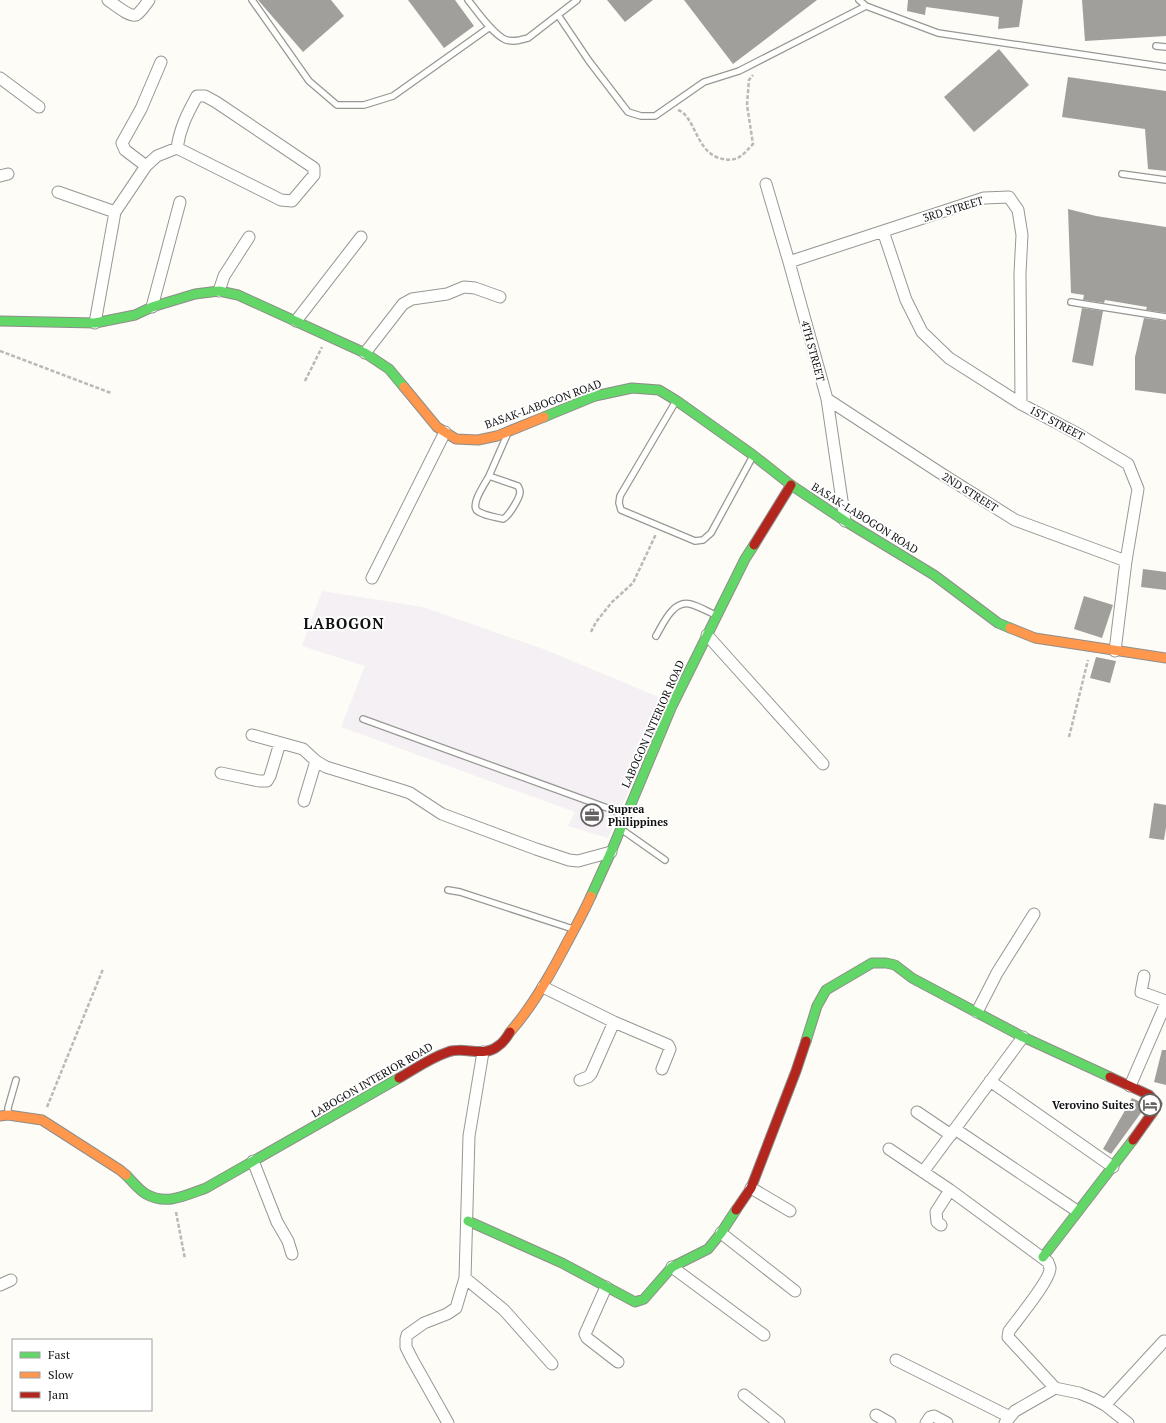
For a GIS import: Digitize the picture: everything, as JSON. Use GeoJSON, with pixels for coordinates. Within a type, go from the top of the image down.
{"type":"FeatureCollection","features":[{"type":"Feature","properties":{"kind":"street"},"geometry":{"type":"LineString","coordinates":[[108,0],[130,15],[136,15],[149,0]]}},
{"type":"Feature","properties":{"kind":"street"},"geometry":{"type":"LineString","coordinates":[[146,166],[125,150],[122,143],[140,109],[161,62]]}},
{"type":"Feature","properties":{"kind":"street"},"geometry":{"type":"LineString","coordinates":[[0,78],[39,107]]}},
{"type":"Feature","properties":{"kind":"street"},"geometry":{"type":"LineString","coordinates":[[94,323],[115,212],[146,166],[157,156],[177,148],[281,200],[292,201],[314,175],[314,168],[205,96],[197,96],[179,134],[177,148]]}},
{"type":"Feature","properties":{"kind":"street","name":"4TH STREET"},"geometry":{"type":"LineString","coordinates":[[766,184],[827,399],[845,521]]}},
{"type":"Feature","properties":{"kind":"street"},"geometry":{"type":"LineString","coordinates":[[58,192],[115,212]]}},
{"type":"Feature","properties":{"kind":"street","name":"3RD STREET"},"geometry":{"type":"LineString","coordinates":[[789,262],[984,198],[1009,197],[1018,210],[1022,235],[1020,273],[1021,404]]}},
{"type":"Feature","properties":{"kind":"street"},"geometry":{"type":"LineString","coordinates":[[152,307],[180,202]]}},
{"type":"Feature","properties":{"kind":"street","name":"1ST STREET"},"geometry":{"type":"LineString","coordinates":[[883,231],[906,300],[922,332],[949,358],[1021,404],[1078,434],[1128,464],[1138,489],[1126,561],[1115,651]]}},
{"type":"Feature","properties":{"kind":"street"},"geometry":{"type":"LineString","coordinates":[[219,291],[224,276],[250,237]]}},
{"type":"Feature","properties":{"kind":"street"},"geometry":{"type":"LineString","coordinates":[[296,321],[361,237]]}},
{"type":"Feature","properties":{"kind":"street"},"geometry":{"type":"LineString","coordinates":[[365,353],[403,304],[412,299],[447,294],[464,287],[475,288],[500,297]]}},
{"type":"Feature","properties":{"kind":"street","name":"BASAK-LABOGON ROAD"},"geometry":{"type":"LineString","coordinates":[[0,321],[94,323],[135,315],[152,307],[195,294],[219,291],[238,294],[365,353],[389,369],[437,427],[456,439],[478,440],[497,436],[595,396],[632,388],[659,390],[753,455],[791,485],[845,521],[934,575],[998,623],[1035,638],[1166,658]]}},
{"type":"Feature","properties":{"kind":"street","name":"2ND STREET"},"geometry":{"type":"LineString","coordinates":[[827,399],[938,472],[1015,520],[1126,561]]}},
{"type":"Feature","properties":{"kind":"street"},"geometry":{"type":"LineString","coordinates":[[372,578],[445,432]]}},
{"type":"Feature","properties":{"kind":"street","name":"LABOGON INTERIOR ROAD"},"geometry":{"type":"LineString","coordinates":[[4,1115],[42,1120],[120,1170],[146,1194],[162,1200],[174,1200],[206,1188],[433,1058],[449,1051],[464,1049],[484,1052],[498,1046],[526,1014],[543,987],[575,929],[611,852],[672,706],[716,615],[745,559],[791,485]]}},
{"type":"Feature","properties":{"kind":"street"},"geometry":{"type":"LineString","coordinates":[[707,635],[823,764]]}},
{"type":"Feature","properties":{"kind":"street"},"geometry":{"type":"LineString","coordinates":[[252,735],[303,750],[326,767],[410,793],[442,814],[569,860],[578,861],[611,852]]}},
{"type":"Feature","properties":{"kind":"street"},"geometry":{"type":"LineString","coordinates":[[221,773],[259,781],[267,781],[270,776],[280,742]]}},
{"type":"Feature","properties":{"kind":"street"},"geometry":{"type":"LineString","coordinates":[[304,801],[316,761]]}},
{"type":"Feature","properties":{"kind":"street"},"geometry":{"type":"LineString","coordinates":[[977,1012],[997,973],[1034,914]]}},
{"type":"Feature","properties":{"kind":"street"},"geometry":{"type":"LineString","coordinates":[[468,1222],[562,1263],[635,1302],[644,1299],[672,1267],[708,1249],[721,1233],[751,1188],[796,1071],[817,1006],[826,990],[872,963],[886,963],[895,965],[912,978],[1023,1038],[1130,1086],[1149,1096],[1157,1104],[1153,1112],[1114,1167],[1043,1257]]}},
{"type":"Feature","properties":{"kind":"street"},"geometry":{"type":"LineString","coordinates":[[1130,1086],[1166,1003],[1163,1000],[1141,992],[1144,976]]}},
{"type":"Feature","properties":{"kind":"street"},"geometry":{"type":"LineString","coordinates":[[543,987],[614,1022],[668,1045],[670,1049],[662,1069]]}},
{"type":"Feature","properties":{"kind":"street"},"geometry":{"type":"LineString","coordinates":[[580,1080],[591,1074],[614,1022]]}},
{"type":"Feature","properties":{"kind":"street"},"geometry":{"type":"LineString","coordinates":[[923,1172],[1023,1038]]}},
{"type":"Feature","properties":{"kind":"street"},"geometry":{"type":"LineString","coordinates":[[448,1423],[412,1359],[406,1346],[406,1339],[407,1335],[424,1323],[447,1314],[456,1308],[460,1297],[465,1278],[468,1222],[469,1136],[484,1052]]}},
{"type":"Feature","properties":{"kind":"street"},"geometry":{"type":"LineString","coordinates":[[990,1081],[1114,1167]]}},
{"type":"Feature","properties":{"kind":"street"},"geometry":{"type":"LineString","coordinates":[[917,1112],[953,1132],[1078,1211]]}},
{"type":"Feature","properties":{"kind":"street"},"geometry":{"type":"LineString","coordinates":[[889,1149],[950,1190],[1048,1262],[1050,1267],[1049,1272],[1040,1289],[1009,1330],[1008,1337],[1055,1388],[1079,1393],[1094,1399],[1105,1405],[1128,1423]]}},
{"type":"Feature","properties":{"kind":"street"},"geometry":{"type":"LineString","coordinates":[[253,1161],[277,1222],[288,1241],[292,1254]]}},
{"type":"Feature","properties":{"kind":"street"},"geometry":{"type":"LineString","coordinates":[[751,1188],[790,1211]]}},
{"type":"Feature","properties":{"kind":"street"},"geometry":{"type":"LineString","coordinates":[[941,1225],[937,1222],[936,1212],[950,1190]]}},
{"type":"Feature","properties":{"kind":"street"},"geometry":{"type":"LineString","coordinates":[[721,1233],[796,1291]]}},
{"type":"Feature","properties":{"kind":"street"},"geometry":{"type":"LineString","coordinates":[[672,1267],[764,1335]]}},
{"type":"Feature","properties":{"kind":"street"},"geometry":{"type":"LineString","coordinates":[[465,1278],[504,1310],[552,1364]]}},
{"type":"Feature","properties":{"kind":"street"},"geometry":{"type":"LineString","coordinates":[[0,1285],[11,1280]]}},
{"type":"Feature","properties":{"kind":"street"},"geometry":{"type":"LineString","coordinates":[[606,1287],[585,1334],[587,1338],[618,1362]]}},
{"type":"Feature","properties":{"kind":"street"},"geometry":{"type":"LineString","coordinates":[[1105,1405],[1164,1341]]}},
{"type":"Feature","properties":{"kind":"street"},"geometry":{"type":"LineString","coordinates":[[896,1360],[1007,1420],[1015,1411],[1055,1388]]}},
{"type":"Feature","properties":{"kind":"street"},"geometry":{"type":"LineString","coordinates":[[744,1395],[779,1423]]}},
{"type":"Feature","properties":{"kind":"street"},"geometry":{"type":"LineString","coordinates":[[876,1415],[890,1423]]}},
{"type":"Feature","properties":{"kind":"street"},"geometry":{"type":"LineString","coordinates":[[926,1423],[934,1416],[948,1423]]}},
{"type":"Feature","properties":{"kind":"lane"},"geometry":{"type":"LineString","coordinates":[[252,0],[308,81],[337,105],[364,105],[393,96],[490,27]]}},
{"type":"Feature","properties":{"kind":"lane"},"geometry":{"type":"LineString","coordinates":[[468,0],[490,27],[504,40],[519,41],[528,38],[577,0]]}},
{"type":"Feature","properties":{"kind":"lane"},"geometry":{"type":"LineString","coordinates":[[860,0],[866,6],[938,33],[1166,67]]}},
{"type":"Feature","properties":{"kind":"lane"},"geometry":{"type":"LineString","coordinates":[[558,15],[589,61],[628,112],[641,116],[655,116],[704,82],[739,71],[866,6]]}},
{"type":"Feature","properties":{"kind":"lane"},"geometry":{"type":"LineString","coordinates":[[1156,46],[1166,47]]}},
{"type":"Feature","properties":{"kind":"lane"},"geometry":{"type":"LineString","coordinates":[[1122,174],[1166,180]]}},
{"type":"Feature","properties":{"kind":"lane"},"geometry":{"type":"LineString","coordinates":[[1071,302],[1166,317]]}},
{"type":"Feature","properties":{"kind":"lane"},"geometry":{"type":"LineString","coordinates":[[677,401],[620,496],[619,503],[621,510],[694,541],[703,540],[711,533],[753,455]]}},
{"type":"Feature","properties":{"kind":"lane"},"geometry":{"type":"LineString","coordinates":[[489,476],[518,486],[520,492],[507,516],[503,519],[478,512],[474,506],[509,431]]}},
{"type":"Feature","properties":{"kind":"lane"},"geometry":{"type":"LineString","coordinates":[[656,636],[671,610],[680,606],[690,604],[716,615]]}},
{"type":"Feature","properties":{"kind":"lane"},"geometry":{"type":"LineString","coordinates":[[363,719],[602,806],[625,816]]}},
{"type":"Feature","properties":{"kind":"lane"},"geometry":{"type":"LineString","coordinates":[[620,828],[665,860]]}},
{"type":"Feature","properties":{"kind":"lane"},"geometry":{"type":"LineString","coordinates":[[448,890],[460,892],[575,929]]}},
{"type":"Feature","properties":{"kind":"lane"},"geometry":{"type":"LineString","coordinates":[[4,1115],[8,1108],[16,1080]]}},
{"type":"Feature","properties":{"kind":"path"},"geometry":{"type":"LineString","coordinates":[[670,107],[681,111],[708,152],[715,157],[729,161],[742,156],[753,144],[747,105],[749,80],[755,72],[756,63]]}},
{"type":"Feature","properties":{"kind":"path"},"geometry":{"type":"LineString","coordinates":[[305,381],[327,336]]}},
{"type":"Feature","properties":{"kind":"path"},"geometry":{"type":"LineString","coordinates":[[0,351],[111,393]]}},
{"type":"Feature","properties":{"kind":"path"},"geometry":{"type":"LineString","coordinates":[[591,632],[596,622],[612,602],[633,583],[659,526]]}},
{"type":"Feature","properties":{"kind":"path"},"geometry":{"type":"LineString","coordinates":[[1069,737],[1091,647]]}},
{"type":"Feature","properties":{"kind":"path"},"geometry":{"type":"LineString","coordinates":[[42,1120],[104,969]]}},
{"type":"Feature","properties":{"kind":"path"},"geometry":{"type":"LineString","coordinates":[[174,1200],[185,1259]]}},
{"type":"Feature","properties":{"kind":"shaded area"},"geometry":{"type":"Polygon","coordinates":[[[322,591],[423,607],[546,650],[668,701],[608,838],[568,826],[575,812],[341,727],[365,666],[302,646],[322,591]]]}},
{"type":"Feature","properties":{"kind":"building"},"geometry":{"type":"Polygon","coordinates":[[[258,0],[331,0],[344,16],[303,52],[258,0]]]}},
{"type":"Feature","properties":{"kind":"building"},"geometry":{"type":"Polygon","coordinates":[[[408,0],[455,0],[474,26],[444,48],[408,0]]]}},
{"type":"Feature","properties":{"kind":"building"},"geometry":{"type":"Polygon","coordinates":[[[607,0],[653,0],[625,22],[607,0]]]}},
{"type":"Feature","properties":{"kind":"building"},"geometry":{"type":"Polygon","coordinates":[[[684,0],[817,0],[733,64],[684,0]]]}},
{"type":"Feature","properties":{"kind":"building"},"geometry":{"type":"Polygon","coordinates":[[[908,0],[1023,0],[1019,27],[998,29],[999,17],[926,7],[925,15],[907,11],[908,0]]]}},
{"type":"Feature","properties":{"kind":"building"},"geometry":{"type":"Polygon","coordinates":[[[1082,0],[1166,0],[1166,36],[1085,41],[1082,0]]]}},
{"type":"Feature","properties":{"kind":"building"},"geometry":{"type":"Polygon","coordinates":[[[999,49],[1029,85],[974,132],[944,97],[999,49]]]}},
{"type":"Feature","properties":{"kind":"building"},"geometry":{"type":"Polygon","coordinates":[[[1068,77],[1166,91],[1166,171],[1148,169],[1145,129],[1062,117],[1068,77]]]}},
{"type":"Feature","properties":{"kind":"building"},"geometry":{"type":"Polygon","coordinates":[[[1068,209],[1096,216],[1166,227],[1166,313],[1146,310],[1147,307],[1105,300],[1104,303],[1083,300],[1084,295],[1071,293],[1068,209]]]}},
{"type":"Feature","properties":{"kind":"building"},"geometry":{"type":"Polygon","coordinates":[[[1082,308],[1103,311],[1093,366],[1072,362],[1082,308]]]}},
{"type":"Feature","properties":{"kind":"building"},"geometry":{"type":"Polygon","coordinates":[[[1144,318],[1166,321],[1166,394],[1135,390],[1135,357],[1144,318]]]}},
{"type":"Feature","properties":{"kind":"building"},"geometry":{"type":"Polygon","coordinates":[[[1143,569],[1166,572],[1166,590],[1141,587],[1143,569]]]}},
{"type":"Feature","properties":{"kind":"building"},"geometry":{"type":"Polygon","coordinates":[[[1084,596],[1113,605],[1102,638],[1074,629],[1084,596]]]}},
{"type":"Feature","properties":{"kind":"building"},"geometry":{"type":"Polygon","coordinates":[[[1096,657],[1116,661],[1110,683],[1090,678],[1096,657]]]}},
{"type":"Feature","properties":{"kind":"building"},"geometry":{"type":"Polygon","coordinates":[[[1154,803],[1166,805],[1166,827],[1164,840],[1149,838],[1154,803]]]}},
{"type":"Feature","properties":{"kind":"building"},"geometry":{"type":"Polygon","coordinates":[[[1162,1050],[1166,1050],[1166,1085],[1154,1082],[1162,1050]]]}},
{"type":"Feature","properties":{"kind":"building"},"geometry":{"type":"Polygon","coordinates":[[[1132,1098],[1146,1106],[1111,1154],[1103,1149],[1132,1098]]]}},
{"type":"Feature","properties":{"kind":"traffic: fast"},"geometry":{"type":"LineString","coordinates":[[0,321],[95,323],[135,315],[152,307],[195,294],[219,291],[238,295],[365,353],[389,369],[404,387]]}},
{"type":"Feature","properties":{"kind":"traffic: fast"},"geometry":{"type":"LineString","coordinates":[[544,417],[595,396],[632,388],[659,390],[753,455],[791,485],[845,521],[934,575],[998,623],[1010,628]]}},
{"type":"Feature","properties":{"kind":"traffic: fast"},"geometry":{"type":"LineString","coordinates":[[591,896],[672,706],[745,559],[754,545]]}},
{"type":"Feature","properties":{"kind":"traffic: fast"},"geometry":{"type":"LineString","coordinates":[[806,1041],[817,1006],[826,990],[872,963],[886,963],[895,965],[912,978],[1023,1037],[1110,1077]]}},
{"type":"Feature","properties":{"kind":"traffic: fast"},"geometry":{"type":"LineString","coordinates":[[126,1175],[146,1194],[154,1197],[169,1199],[191,1194],[206,1188],[399,1078]]}},
{"type":"Feature","properties":{"kind":"traffic: fast"},"geometry":{"type":"LineString","coordinates":[[1043,1257],[1133,1140]]}},
{"type":"Feature","properties":{"kind":"traffic: fast"},"geometry":{"type":"LineString","coordinates":[[468,1221],[562,1263],[635,1302],[644,1299],[672,1267],[708,1249],[721,1233],[736,1210]]}},
{"type":"Feature","properties":{"kind":"traffic: slow"},"geometry":{"type":"LineString","coordinates":[[404,387],[437,427],[456,439],[478,440],[497,436],[544,417]]}},
{"type":"Feature","properties":{"kind":"traffic: slow"},"geometry":{"type":"LineString","coordinates":[[1010,628],[1035,638],[1166,658]]}},
{"type":"Feature","properties":{"kind":"traffic: slow"},"geometry":{"type":"LineString","coordinates":[[510,1032],[525,1014],[544,985],[591,896]]}},
{"type":"Feature","properties":{"kind":"traffic: slow"},"geometry":{"type":"LineString","coordinates":[[0,1116],[8,1115],[42,1120],[126,1175]]}},
{"type":"Feature","properties":{"kind":"traffic: jam"},"geometry":{"type":"LineString","coordinates":[[754,545],[791,485]]}},
{"type":"Feature","properties":{"kind":"traffic: jam"},"geometry":{"type":"LineString","coordinates":[[399,1078],[441,1054],[461,1050],[480,1052],[492,1049],[502,1043],[510,1032]]}},
{"type":"Feature","properties":{"kind":"traffic: jam"},"geometry":{"type":"LineString","coordinates":[[736,1210],[751,1188],[806,1041]]}},
{"type":"Feature","properties":{"kind":"traffic: jam"},"geometry":{"type":"LineString","coordinates":[[1110,1077],[1149,1095],[1157,1104],[1133,1140]]}},
{"type":"Feature","properties":{"kind":"place","name":"Suprea Philippines"},"geometry":{"type":"Point","coordinates":[592,815]}},
{"type":"Feature","properties":{"kind":"place","name":"Verovino Suites"},"geometry":{"type":"Point","coordinates":[1150,1105]}},
{"type":"Feature","properties":{"kind":"district","name":"LABOGON"},"geometry":{"type":"Point","coordinates":[344,623]}}]}
